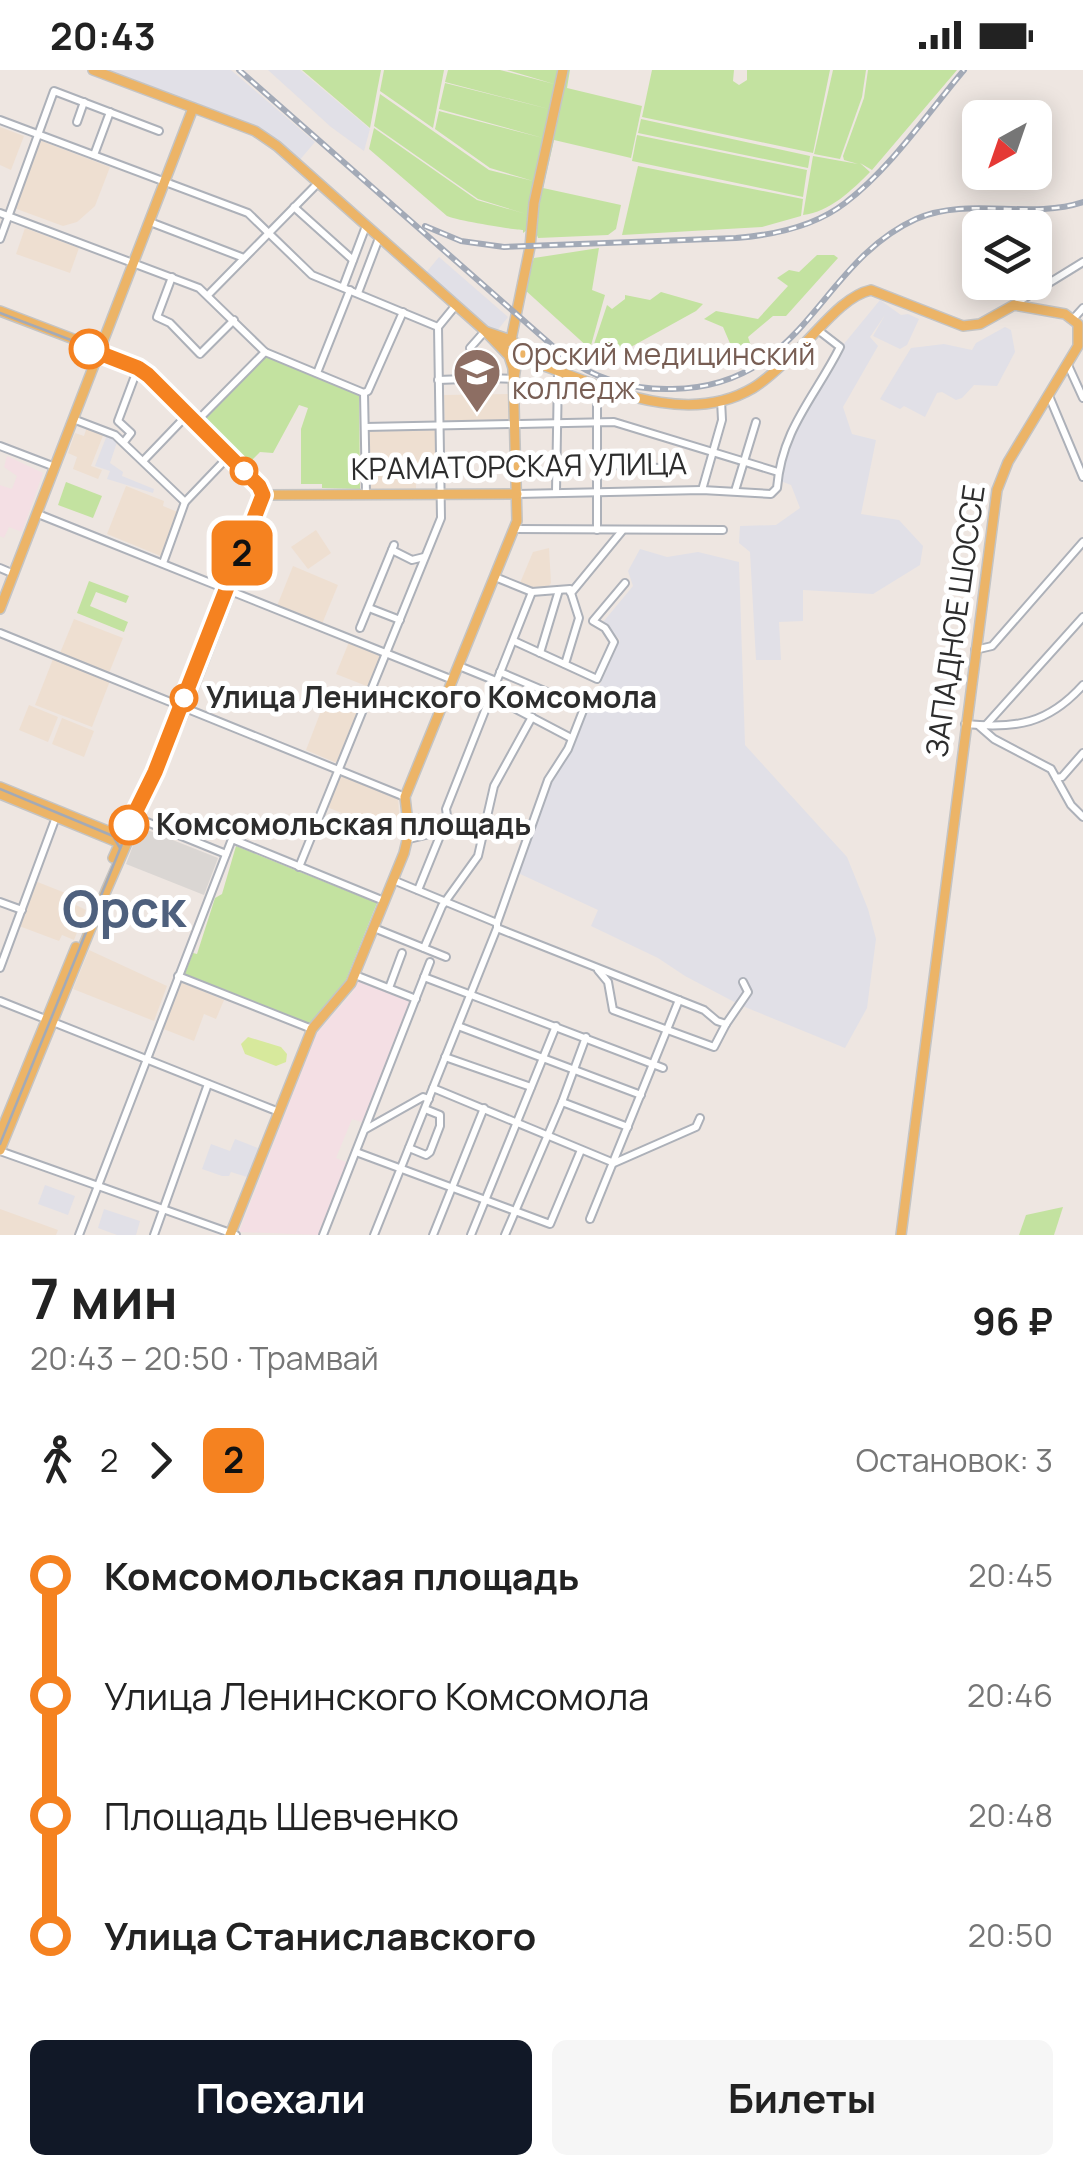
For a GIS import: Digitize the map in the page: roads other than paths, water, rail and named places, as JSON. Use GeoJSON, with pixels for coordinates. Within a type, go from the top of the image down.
{"type":"FeatureCollection","features":[{"type":"Feature","properties":{"kind":"main road"},"geometry":{"type":"LineString","coordinates":[[93,70],[255,131],[277,146],[512,359],[518,494],[515,529],[406,797],[409,840],[374,928],[346,992],[312,1029],[232,1234]]}},
{"type":"Feature","properties":{"kind":"main road"},"geometry":{"type":"LineString","coordinates":[[511,340],[530,247],[534,204],[563,70]]}},
{"type":"Feature","properties":{"kind":"main road"},"geometry":{"type":"LineString","coordinates":[[0,608],[192,108]]}},
{"type":"Feature","properties":{"kind":"main road"},"geometry":{"type":"LineString","coordinates":[[485,331],[511,340],[544,367],[597,387],[682,404],[721,400],[750,390],[850,300],[871,290],[962,326],[980,324],[1014,305],[1074,318]]}},
{"type":"Feature","properties":{"kind":"main road"},"geometry":{"type":"LineString","coordinates":[[0,314],[139,367],[259,487],[250,537],[241,561],[6,1125],[0,1150]]}},
{"type":"Feature","properties":{"kind":"main road","name":"ЗАПАДНОЕ ШОССЕ"},"geometry":{"type":"LineString","coordinates":[[901,1235],[997,490],[1008,462],[1080,347],[1080,330],[1074,318]]}},
{"type":"Feature","properties":{"kind":"main road"},"geometry":{"type":"LineString","coordinates":[[505,351],[504,343],[511,340]]}},
{"type":"Feature","properties":{"kind":"main road"},"geometry":{"type":"LineString","coordinates":[[505,351],[524,354]]}},
{"type":"Feature","properties":{"kind":"main road"},"geometry":{"type":"LineString","coordinates":[[514,379],[524,354]]}},
{"type":"Feature","properties":{"kind":"main road","name":"КРАМАТОРСКАЯ УЛИЦА"},"geometry":{"type":"LineString","coordinates":[[259,487],[366,494],[518,494]]}},
{"type":"Feature","properties":{"kind":"main road"},"geometry":{"type":"LineString","coordinates":[[4,792],[123,841]]}},
{"type":"Feature","properties":{"kind":"street"},"geometry":{"type":"LineString","coordinates":[[0,239],[4,215],[54,91],[159,131]]}},
{"type":"Feature","properties":{"kind":"street"},"geometry":{"type":"LineString","coordinates":[[76,122],[84,102]]}},
{"type":"Feature","properties":{"kind":"street"},"geometry":{"type":"LineString","coordinates":[[94,155],[110,112]]}},
{"type":"Feature","properties":{"kind":"street"},"geometry":{"type":"LineString","coordinates":[[0,120],[248,212],[312,274],[438,327]]}},
{"type":"Feature","properties":{"kind":"street"},"geometry":{"type":"LineString","coordinates":[[209,294],[318,182]]}},
{"type":"Feature","properties":{"kind":"street"},"geometry":{"type":"LineString","coordinates":[[294,207],[353,260]]}},
{"type":"Feature","properties":{"kind":"street"},"geometry":{"type":"LineString","coordinates":[[4,215],[172,276],[209,294],[266,352],[364,392]]}},
{"type":"Feature","properties":{"kind":"street"},"geometry":{"type":"LineString","coordinates":[[150,222],[244,258]]}},
{"type":"Feature","properties":{"kind":"street"},"geometry":{"type":"LineString","coordinates":[[351,290],[353,260],[366,226]]}},
{"type":"Feature","properties":{"kind":"street"},"geometry":{"type":"LineString","coordinates":[[317,373],[351,290],[380,238]]}},
{"type":"Feature","properties":{"kind":"street"},"geometry":{"type":"LineString","coordinates":[[1014,305],[1083,262]]}},
{"type":"Feature","properties":{"kind":"street"},"geometry":{"type":"LineString","coordinates":[[172,276],[157,317],[170,323],[200,354],[234,320]]}},
{"type":"Feature","properties":{"kind":"street"},"geometry":{"type":"LineString","coordinates":[[300,867],[441,518],[438,327],[456,305]]}},
{"type":"Feature","properties":{"kind":"street"},"geometry":{"type":"LineString","coordinates":[[1074,318],[1083,308]]}},
{"type":"Feature","properties":{"kind":"street"},"geometry":{"type":"LineString","coordinates":[[364,392],[403,312]]}},
{"type":"Feature","properties":{"kind":"street"},"geometry":{"type":"LineString","coordinates":[[365,427],[614,422],[778,472],[796,416],[840,347],[818,330]]}},
{"type":"Feature","properties":{"kind":"street"},"geometry":{"type":"LineString","coordinates":[[470,348],[485,331]]}},
{"type":"Feature","properties":{"kind":"street"},"geometry":{"type":"LineString","coordinates":[[143,461],[266,352]]}},
{"type":"Feature","properties":{"kind":"street"},"geometry":{"type":"LineString","coordinates":[[1068,363],[1083,398]]}},
{"type":"Feature","properties":{"kind":"street"},"geometry":{"type":"LineString","coordinates":[[124,442],[131,433],[118,422],[139,367]]}},
{"type":"Feature","properties":{"kind":"street"},"geometry":{"type":"LineString","coordinates":[[556,492],[558,372]]}},
{"type":"Feature","properties":{"kind":"street"},"geometry":{"type":"LineString","coordinates":[[487,378],[514,379]]}},
{"type":"Feature","properties":{"kind":"street"},"geometry":{"type":"LineString","coordinates":[[438,380],[465,379]]}},
{"type":"Feature","properties":{"kind":"street"},"geometry":{"type":"LineString","coordinates":[[597,387],[597,530]]}},
{"type":"Feature","properties":{"kind":"street"},"geometry":{"type":"LineString","coordinates":[[364,392],[366,494]]}},
{"type":"Feature","properties":{"kind":"street"},"geometry":{"type":"LineString","coordinates":[[1049,396],[1083,477]]}},
{"type":"Feature","properties":{"kind":"street"},"geometry":{"type":"LineString","coordinates":[[702,490],[722,420],[721,400]]}},
{"type":"Feature","properties":{"kind":"street"},"geometry":{"type":"LineString","coordinates":[[74,419],[116,435],[185,502]]}},
{"type":"Feature","properties":{"kind":"street"},"geometry":{"type":"LineString","coordinates":[[736,491],[756,422]]}},
{"type":"Feature","properties":{"kind":"street"},"geometry":{"type":"LineString","coordinates":[[0,446],[56,467]]}},
{"type":"Feature","properties":{"kind":"street"},"geometry":{"type":"LineString","coordinates":[[647,466],[648,454]]}},
{"type":"Feature","properties":{"kind":"street"},"geometry":{"type":"LineString","coordinates":[[163,563],[185,502],[230,456]]}},
{"type":"Feature","properties":{"kind":"street"},"geometry":{"type":"LineString","coordinates":[[596,464],[674,469]]}},
{"type":"Feature","properties":{"kind":"street","name":"КРАМАТОРСКАЯ УЛИЦА"},"geometry":{"type":"LineString","coordinates":[[518,494],[702,490],[771,494],[777,488],[778,472]]}},
{"type":"Feature","properties":{"kind":"street"},"geometry":{"type":"LineString","coordinates":[[38,514],[453,680]]}},
{"type":"Feature","properties":{"kind":"street"},"geometry":{"type":"LineString","coordinates":[[515,529],[723,530]]}},
{"type":"Feature","properties":{"kind":"street"},"geometry":{"type":"LineString","coordinates":[[571,593],[623,530]]}},
{"type":"Feature","properties":{"kind":"street"},"geometry":{"type":"LineString","coordinates":[[975,650],[992,646],[1083,542]]}},
{"type":"Feature","properties":{"kind":"street"},"geometry":{"type":"LineString","coordinates":[[360,628],[393,548],[412,560],[424,558]]}},
{"type":"Feature","properties":{"kind":"street"},"geometry":{"type":"LineString","coordinates":[[0,568],[14,574]]}},
{"type":"Feature","properties":{"kind":"street"},"geometry":{"type":"LineString","coordinates":[[496,577],[532,592],[570,589],[579,618],[565,664]]}},
{"type":"Feature","properties":{"kind":"street"},"geometry":{"type":"LineString","coordinates":[[514,641],[598,679],[614,642],[606,628],[593,621],[625,582]]}},
{"type":"Feature","properties":{"kind":"street"},"geometry":{"type":"LineString","coordinates":[[540,652],[559,590]]}},
{"type":"Feature","properties":{"kind":"street"},"geometry":{"type":"LineString","coordinates":[[418,890],[446,830],[446,809],[532,592]]}},
{"type":"Feature","properties":{"kind":"street"},"geometry":{"type":"LineString","coordinates":[[369,608],[400,620]]}},
{"type":"Feature","properties":{"kind":"street"},"geometry":{"type":"LineString","coordinates":[[982,726],[1083,617]]}},
{"type":"Feature","properties":{"kind":"street"},"geometry":{"type":"LineString","coordinates":[[0,633],[406,797]]}},
{"type":"Feature","properties":{"kind":"street"},"geometry":{"type":"LineString","coordinates":[[458,666],[496,681]]}},
{"type":"Feature","properties":{"kind":"street"},"geometry":{"type":"LineString","coordinates":[[374,1235],[471,994],[548,780],[586,703],[566,700],[500,672]]}},
{"type":"Feature","properties":{"kind":"street"},"geometry":{"type":"LineString","coordinates":[[966,724],[1017,726],[1063,707],[1083,685]]}},
{"type":"Feature","properties":{"kind":"street"},"geometry":{"type":"LineString","coordinates":[[490,696],[572,738]]}},
{"type":"Feature","properties":{"kind":"street"},"geometry":{"type":"LineString","coordinates":[[424,948],[446,902],[478,856],[499,775],[532,718]]}},
{"type":"Feature","properties":{"kind":"street"},"geometry":{"type":"LineString","coordinates":[[982,726],[994,738],[1051,769],[1071,805],[1083,817]]}},
{"type":"Feature","properties":{"kind":"street"},"geometry":{"type":"LineString","coordinates":[[1056,778],[1083,753]]}},
{"type":"Feature","properties":{"kind":"street"},"geometry":{"type":"LineString","coordinates":[[0,968],[53,812]]}},
{"type":"Feature","properties":{"kind":"street"},"geometry":{"type":"LineString","coordinates":[[137,812],[226,854]]}},
{"type":"Feature","properties":{"kind":"street"},"geometry":{"type":"LineString","coordinates":[[409,840],[484,821]]}},
{"type":"Feature","properties":{"kind":"street"},"geometry":{"type":"LineString","coordinates":[[79,1235],[232,840],[384,901]]}},
{"type":"Feature","properties":{"kind":"street"},"geometry":{"type":"LineString","coordinates":[[393,880],[597,969],[619,974],[704,1010],[717,1022],[726,1024]]}},
{"type":"Feature","properties":{"kind":"street"},"geometry":{"type":"LineString","coordinates":[[0,902],[22,910]]}},
{"type":"Feature","properties":{"kind":"street"},"geometry":{"type":"LineString","coordinates":[[374,928],[446,958]]}},
{"type":"Feature","properties":{"kind":"street"},"geometry":{"type":"LineString","coordinates":[[389,988],[402,953]]}},
{"type":"Feature","properties":{"kind":"street"},"geometry":{"type":"LineString","coordinates":[[323,1235],[430,962]]}},
{"type":"Feature","properties":{"kind":"street"},"geometry":{"type":"LineString","coordinates":[[597,969],[608,982],[612,1010],[714,1047],[748,992],[743,982]]}},
{"type":"Feature","properties":{"kind":"street"},"geometry":{"type":"LineString","coordinates":[[355,975],[416,999]]}},
{"type":"Feature","properties":{"kind":"street"},"geometry":{"type":"LineString","coordinates":[[178,976],[312,1029]]}},
{"type":"Feature","properties":{"kind":"street"},"geometry":{"type":"LineString","coordinates":[[424,977],[663,1068]]}},
{"type":"Feature","properties":{"kind":"street"},"geometry":{"type":"LineString","coordinates":[[590,1219],[679,1000]]}},
{"type":"Feature","properties":{"kind":"street"},"geometry":{"type":"LineString","coordinates":[[0,1001],[279,1112]]}},
{"type":"Feature","properties":{"kind":"street"},"geometry":{"type":"LineString","coordinates":[[458,1026],[641,1094]]}},
{"type":"Feature","properties":{"kind":"street"},"geometry":{"type":"LineString","coordinates":[[471,1235],[556,1026]]}},
{"type":"Feature","properties":{"kind":"street"},"geometry":{"type":"LineString","coordinates":[[505,1235],[586,1038]]}},
{"type":"Feature","properties":{"kind":"street"},"geometry":{"type":"LineString","coordinates":[[446,1057],[531,1087]]}},
{"type":"Feature","properties":{"kind":"street"},"geometry":{"type":"LineString","coordinates":[[154,1235],[208,1084]]}},
{"type":"Feature","properties":{"kind":"street"},"geometry":{"type":"LineString","coordinates":[[433,1088],[614,1163],[698,1122]]}},
{"type":"Feature","properties":{"kind":"street"},"geometry":{"type":"LineString","coordinates":[[364,1129],[424,1097],[429,1099]]}},
{"type":"Feature","properties":{"kind":"street"},"geometry":{"type":"LineString","coordinates":[[562,1102],[628,1126]]}},
{"type":"Feature","properties":{"kind":"street"},"geometry":{"type":"LineString","coordinates":[[434,1235],[484,1108]]}},
{"type":"Feature","properties":{"kind":"street"},"geometry":{"type":"LineString","coordinates":[[409,1148],[426,1155],[430,1152],[440,1115],[425,1109]]}},
{"type":"Feature","properties":{"kind":"street"},"geometry":{"type":"LineString","coordinates":[[0,1150],[232,1234]]}},
{"type":"Feature","properties":{"kind":"street"},"geometry":{"type":"LineString","coordinates":[[356,1152],[550,1224],[581,1150]]}},
{"type":"Feature","properties":{"kind":"tram line"},"geometry":{"type":"LineString","coordinates":[[0,313],[139,366],[260,485],[265,496],[180,713],[122,844],[0,1144]]}},
{"type":"Feature","properties":{"kind":"tram line","name":"2"},"geometry":{"type":"LineString","coordinates":[[89,349],[148,375],[263,492],[229,589],[155,772],[129,825]]}},
{"type":"Feature","properties":{"kind":"tram line"},"geometry":{"type":"LineString","coordinates":[[0,789],[113,836],[120,848]]}},
{"type":"Feature","properties":{"kind":"railway"},"geometry":{"type":"LineString","coordinates":[[239,70],[564,356],[602,377],[643,388],[717,383],[753,368],[782,346],[855,264],[883,239],[916,219],[956,209],[1041,209],[1083,202]]}},
{"type":"Feature","properties":{"kind":"railway"},"geometry":{"type":"LineString","coordinates":[[425,226],[461,241],[504,247],[736,238],[793,228],[833,211],[862,189],[964,70]]}},
{"type":"Feature","properties":{"kind":"place","name":"Орский медицинский колледж"},"geometry":{"type":"Point","coordinates":[477,414]}},
{"type":"Feature","properties":{"kind":"place","name":"Улица Ленинского Комсомола"},"geometry":{"type":"Point","coordinates":[184,698]}},
{"type":"Feature","properties":{"kind":"place","name":"Комсомольская площадь"},"geometry":{"type":"Point","coordinates":[129,825]}},
{"type":"Feature","properties":{"kind":"district","name":"Орск"},"geometry":{"type":"Point","coordinates":[124,909]}}]}
